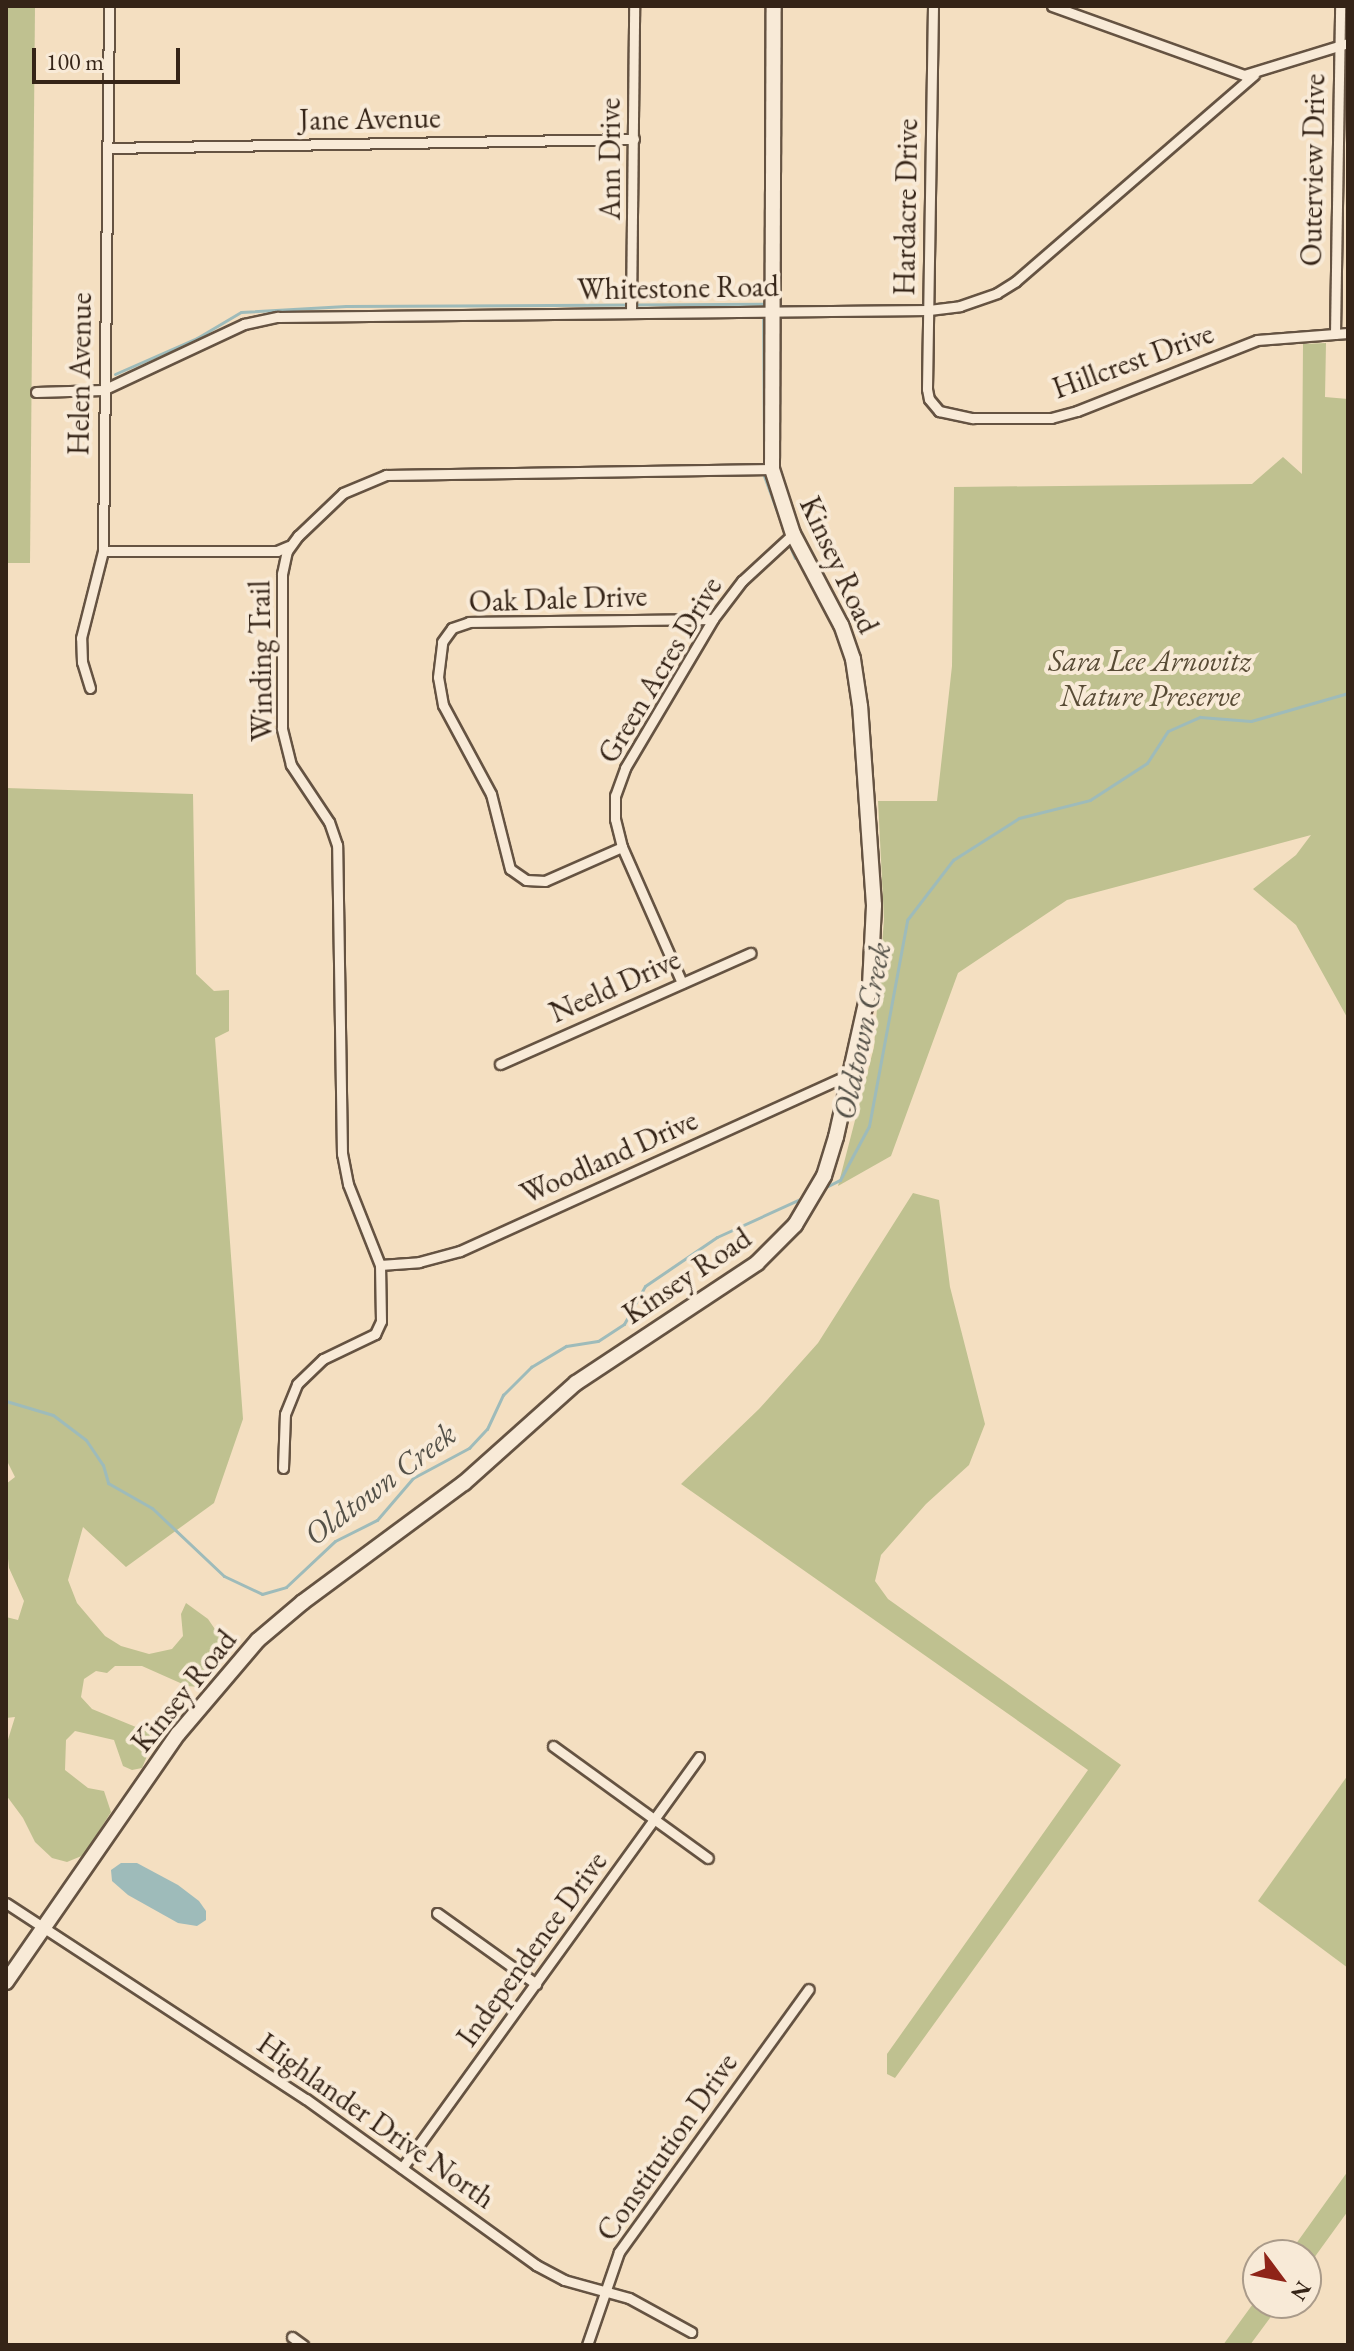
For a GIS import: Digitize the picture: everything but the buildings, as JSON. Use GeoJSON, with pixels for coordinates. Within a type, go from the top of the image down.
{"type":"FeatureCollection","features":[{"type":"Feature","properties":{"kind":"street","name":"Helen Avenue"},"geometry":{"type":"LineString","coordinates":[[90,688],[82,662],[81,638],[103,551],[109,6]]}},
{"type":"Feature","properties":{"kind":"street","name":"Ann Drive"},"geometry":{"type":"LineString","coordinates":[[631,312],[634,6]]}},
{"type":"Feature","properties":{"kind":"street","name":"Kinsey Road"},"geometry":{"type":"LineString","coordinates":[[6,1982],[200,1704],[278,1621],[464,1483],[576,1383],[757,1263],[787,1235],[811,1202],[824,1176],[852,1073],[870,985],[875,935],[859,686],[841,625],[793,534],[772,469],[774,6]]}},
{"type":"Feature","properties":{"kind":"street","name":"Hardacre Drive"},"geometry":{"type":"LineString","coordinates":[[933,6],[927,389],[935,407]]}},
{"type":"Feature","properties":{"kind":"street"},"geometry":{"type":"LineString","coordinates":[[1052,6],[1240,74],[1254,75],[1343,45]]}},
{"type":"Feature","properties":{"kind":"street","name":"Outerview Drive"},"geometry":{"type":"LineString","coordinates":[[1335,334],[1343,45],[1340,6]]}},
{"type":"Feature","properties":{"kind":"street","name":"Whitestone Road"},"geometry":{"type":"LineString","coordinates":[[36,392],[103,390],[224,332],[278,317],[929,310],[973,302],[1016,281],[1254,75]]}},
{"type":"Feature","properties":{"kind":"street","name":"Jane Avenue"},"geometry":{"type":"LineString","coordinates":[[107,148],[634,139]]}},
{"type":"Feature","properties":{"kind":"street","name":"Hillcrest Drive"},"geometry":{"type":"LineString","coordinates":[[935,407],[949,415],[973,418],[1051,418],[1257,340],[1348,333]]}},
{"type":"Feature","properties":{"kind":"street","name":"Winding Trail"},"geometry":{"type":"LineString","coordinates":[[380,1265],[348,1184],[342,1154],[337,845],[329,822],[291,765],[284,743],[282,574],[292,543],[343,493],[386,475],[772,469]]}},
{"type":"Feature","properties":{"kind":"street","name":"Green Acres Drive"},"geometry":{"type":"LineString","coordinates":[[682,983],[622,847],[615,819],[619,781],[713,619],[742,581],[793,534]]}},
{"type":"Feature","properties":{"kind":"street"},"geometry":{"type":"LineString","coordinates":[[103,551],[277,551],[292,543]]}},
{"type":"Feature","properties":{"kind":"street","name":"Oak Dale Drive"},"geometry":{"type":"LineString","coordinates":[[622,847],[545,881],[526,880],[510,869],[491,794],[443,705],[438,677],[442,642],[452,628],[469,622],[713,619]]}},
{"type":"Feature","properties":{"kind":"street","name":"Neeld Drive"},"geometry":{"type":"LineString","coordinates":[[500,1064],[751,953]]}},
{"type":"Feature","properties":{"kind":"street","name":"Woodland Drive"},"geometry":{"type":"LineString","coordinates":[[380,1265],[419,1262],[460,1251],[852,1073]]}},
{"type":"Feature","properties":{"kind":"street"},"geometry":{"type":"LineString","coordinates":[[283,1468],[285,1414],[297,1384],[323,1359],[372,1336],[380,1326],[380,1265]]}},
{"type":"Feature","properties":{"kind":"street"},"geometry":{"type":"LineString","coordinates":[[553,1746],[708,1858]]}},
{"type":"Feature","properties":{"kind":"street","name":"Independence Drive"},"geometry":{"type":"LineString","coordinates":[[402,2168],[699,1757]]}},
{"type":"Feature","properties":{"kind":"street","name":"Highlander Drive North"},"geometry":{"type":"LineString","coordinates":[[6,1903],[306,2099],[536,2265],[564,2280],[659,2312],[691,2332]]}},
{"type":"Feature","properties":{"kind":"street"},"geometry":{"type":"LineString","coordinates":[[437,1913],[536,1984]]}},
{"type":"Feature","properties":{"kind":"street","name":"Constitution Drive"},"geometry":{"type":"LineString","coordinates":[[587,2345],[603,2291],[619,2252],[809,1989]]}},
{"type":"Feature","properties":{"kind":"street"},"geometry":{"type":"LineString","coordinates":[[292,2337],[303,2345]]}},
{"type":"Feature","properties":{"kind":"green space"},"geometry":{"type":"Polygon","coordinates":[[[6,6],[35,6],[30,563],[6,563],[6,6]]]}},
{"type":"Feature","properties":{"kind":"green space","name":"Sara Lee Arnovitz Nature Preserve"},"geometry":{"type":"Polygon","coordinates":[[[1326,343],[1325,397],[1348,399],[1348,1019],[1296,925],[1253,889],[1296,855],[1311,835],[1067,900],[958,973],[891,1156],[838,1186],[874,1047],[884,919],[878,801],[937,801],[952,666],[954,487],[1252,484],[1283,457],[1302,474],[1303,344],[1326,343]]]}},
{"type":"Feature","properties":{"kind":"green space"},"geometry":{"type":"Polygon","coordinates":[[[6,788],[193,794],[196,974],[214,991],[229,990],[229,1031],[215,1038],[243,1419],[214,1503],[126,1567],[83,1527],[68,1580],[77,1603],[105,1636],[121,1646],[149,1654],[172,1649],[183,1636],[181,1614],[186,1603],[208,1619],[221,1638],[221,1658],[211,1676],[199,1687],[187,1686],[142,1666],[115,1666],[107,1673],[96,1671],[84,1679],[81,1697],[92,1709],[148,1732],[153,1742],[142,1768],[132,1770],[123,1766],[114,1740],[75,1731],[66,1740],[65,1770],[88,1788],[104,1791],[111,1812],[84,1855],[67,1862],[52,1858],[35,1842],[6,1795],[6,1746],[15,1717],[6,1718],[6,1617],[18,1620],[24,1601],[9,1568],[6,1540],[6,1484],[15,1477],[6,1459],[6,788]]]}},
{"type":"Feature","properties":{"kind":"green space"},"geometry":{"type":"Polygon","coordinates":[[[913,1193],[939,1200],[950,1287],[985,1424],[969,1465],[926,1504],[881,1555],[875,1581],[888,1599],[1121,1765],[895,2078],[887,2074],[887,2054],[1088,1770],[681,1484],[759,1409],[818,1343],[913,1193]]]}},
{"type":"Feature","properties":{"kind":"green space"},"geometry":{"type":"Polygon","coordinates":[[[1348,1775],[1348,1968],[1258,1901],[1348,1775]]]}},
{"type":"Feature","properties":{"kind":"green space"},"geometry":{"type":"Polygon","coordinates":[[[1348,2171],[1348,2211],[1322,2247],[1322,2239],[1299,2239],[1348,2171]]]}},
{"type":"Feature","properties":{"kind":"green space"},"geometry":{"type":"Polygon","coordinates":[[[1242,2319],[1269,2319],[1250,2345],[1223,2345],[1242,2319]]]}},
{"type":"Feature","properties":{"kind":"water"},"geometry":{"type":"Polygon","coordinates":[[[121,1863],[137,1863],[178,1885],[199,1901],[206,1911],[206,1920],[197,1926],[178,1923],[128,1895],[112,1881],[111,1870],[121,1863]]]}},
{"type":"Feature","properties":{"kind":"waterway"},"geometry":{"type":"LineString","coordinates":[[115,374],[197,338],[241,312],[346,306],[763,304],[764,465]]}},
{"type":"Feature","properties":{"kind":"waterway"},"geometry":{"type":"LineString","coordinates":[[763,473],[786,536]]}},
{"type":"Feature","properties":{"kind":"waterway"},"geometry":{"type":"LineString","coordinates":[[789,544],[795,558]]}},
{"type":"Feature","properties":{"kind":"waterway","name":"Oldtown Creek"},"geometry":{"type":"LineString","coordinates":[[824,1188],[840,1180],[869,1126],[907,920],[953,860],[1019,818],[1090,800],[1147,763],[1168,731],[1200,717],[1251,721],[1348,693]]}},
{"type":"Feature","properties":{"kind":"waterway","name":"Oldtown Creek"},"geometry":{"type":"LineString","coordinates":[[6,1401],[53,1415],[86,1440],[103,1465],[108,1483],[152,1508],[224,1576],[262,1594],[286,1587],[335,1541],[377,1520],[413,1478],[469,1448],[487,1429],[503,1395],[531,1367],[566,1346],[598,1341],[624,1324],[645,1286],[717,1237],[807,1196]]}}]}
